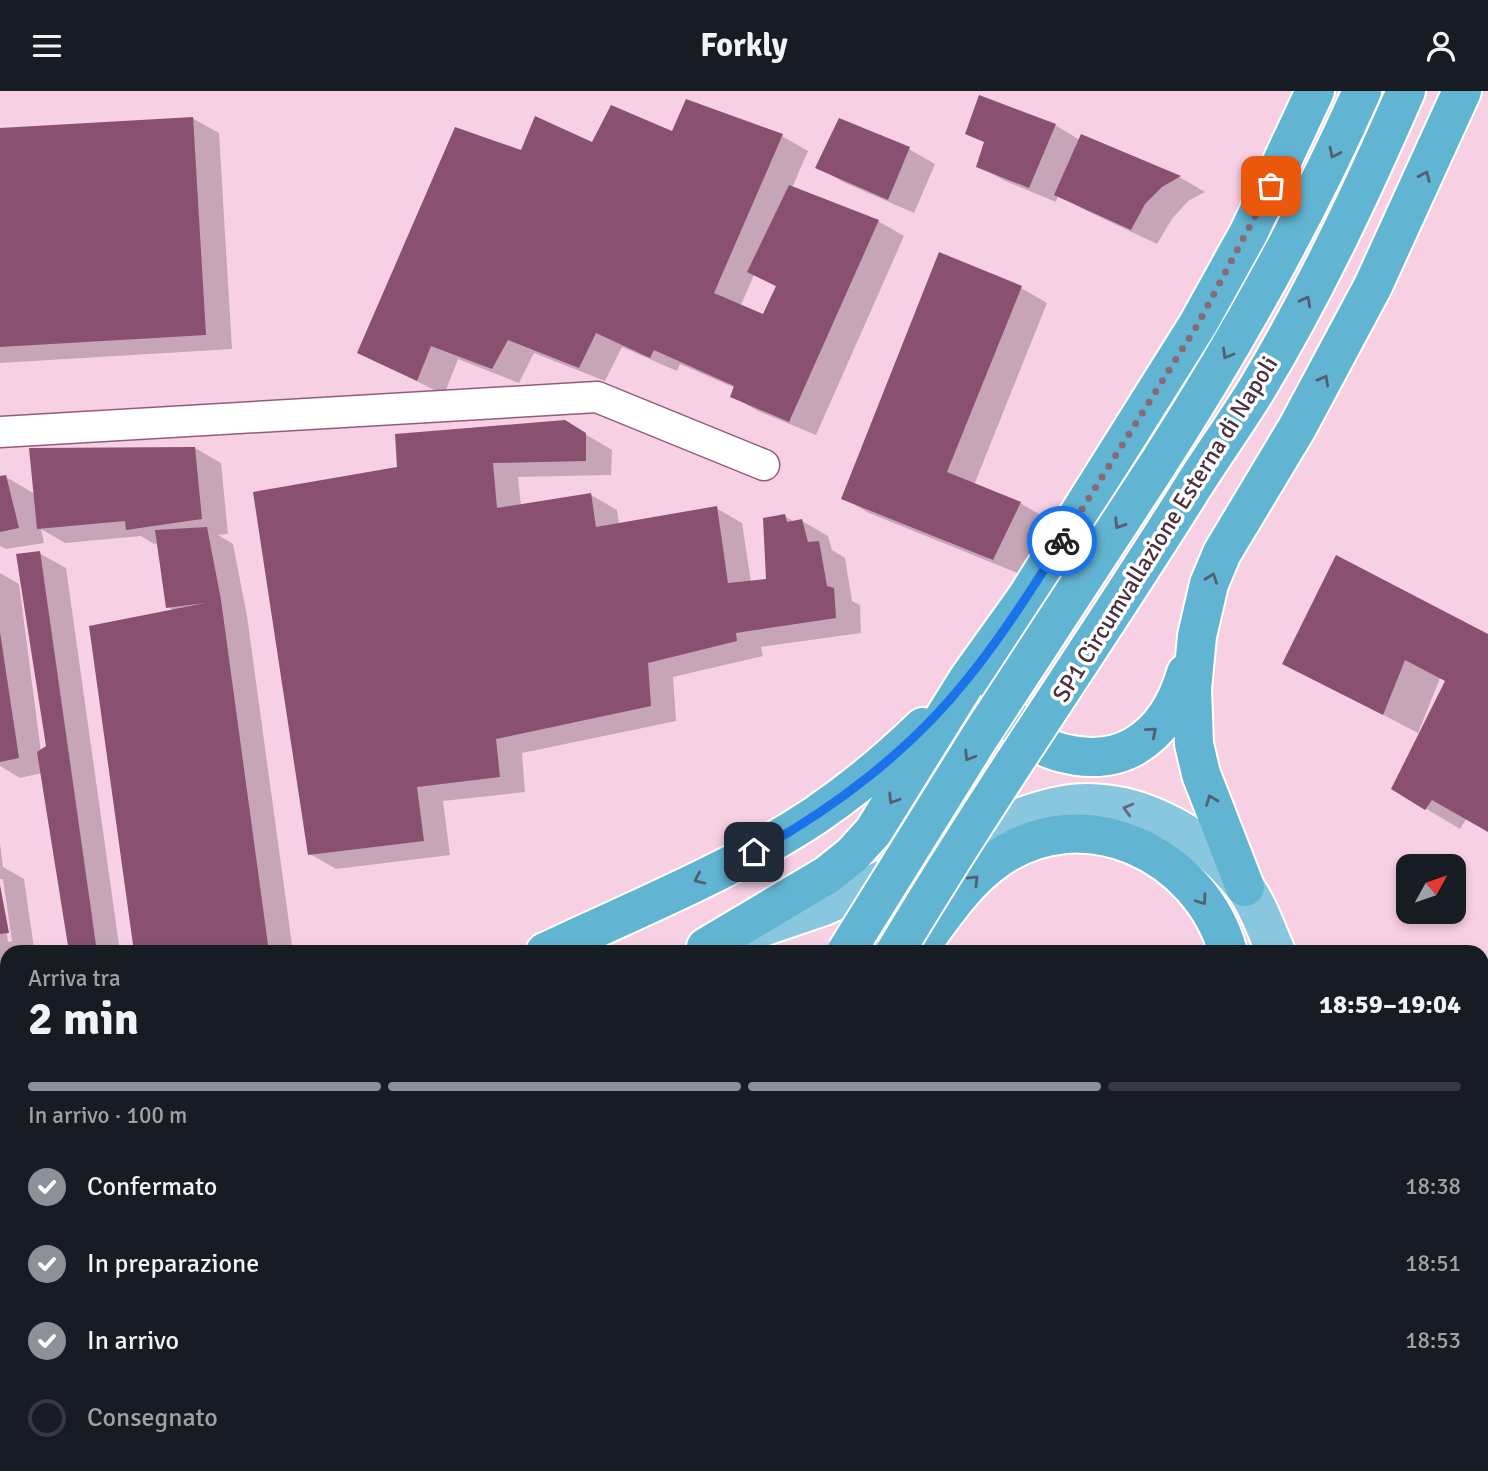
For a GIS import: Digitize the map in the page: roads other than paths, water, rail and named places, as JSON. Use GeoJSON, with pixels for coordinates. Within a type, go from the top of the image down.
{"type":"FeatureCollection","features":[{"type":"Feature","properties":{"kind":"highway"},"geometry":{"type":"LineString","coordinates":[[707,945],[827,875],[852,855],[873,832],[968,679],[1026,598],[1198,324],[1249,232],[1315,91]]}},
{"type":"Feature","properties":{"kind":"highway","name":"SP1 Circumvallazione Esterna di Napoli"},"geometry":{"type":"LineString","coordinates":[[850,945],[979,739],[1213,378],[1261,296],[1336,149],[1362,91]]}},
{"type":"Feature","properties":{"kind":"highway","name":"SP1 Circumvallazione Esterna di Napoli"},"geometry":{"type":"LineString","coordinates":[[899,945],[1257,388],[1297,318],[1374,163],[1406,91]]}},
{"type":"Feature","properties":{"kind":"highway"},"geometry":{"type":"LineString","coordinates":[[1026,598],[1001,649],[997,672],[998,689],[1006,710],[1019,729],[1035,741],[1072,755],[1094,757],[1114,754],[1134,746],[1153,732],[1168,716],[1180,693],[1209,584],[1222,553],[1297,428],[1355,321],[1426,175],[1462,91]]}},
{"type":"Feature","properties":{"kind":"highway"},"geometry":{"type":"LineString","coordinates":[[1197,636],[1192,689],[1194,744],[1202,774],[1245,887]]}},
{"type":"Feature","properties":{"kind":"highway"},"geometry":{"type":"LineString","coordinates":[[560,945],[720,870],[771,843],[817,814],[859,784],[897,751],[968,679]]}},
{"type":"Feature","properties":{"kind":"highway"},"geometry":{"type":"LineString","coordinates":[[921,945],[971,880],[996,859],[1021,844],[1045,837],[1095,834],[1139,846],[1162,858],[1182,875],[1216,922],[1225,945]]}},
{"type":"Feature","properties":{"kind":"main road"},"geometry":{"type":"LineString","coordinates":[[712,945],[824,906],[1024,816],[1052,807],[1075,804],[1114,806],[1145,814],[1176,827],[1201,843],[1245,887],[1273,945]]}},
{"type":"Feature","properties":{"kind":"street"},"geometry":{"type":"LineString","coordinates":[[0,432],[597,397],[764,465]]}}]}
